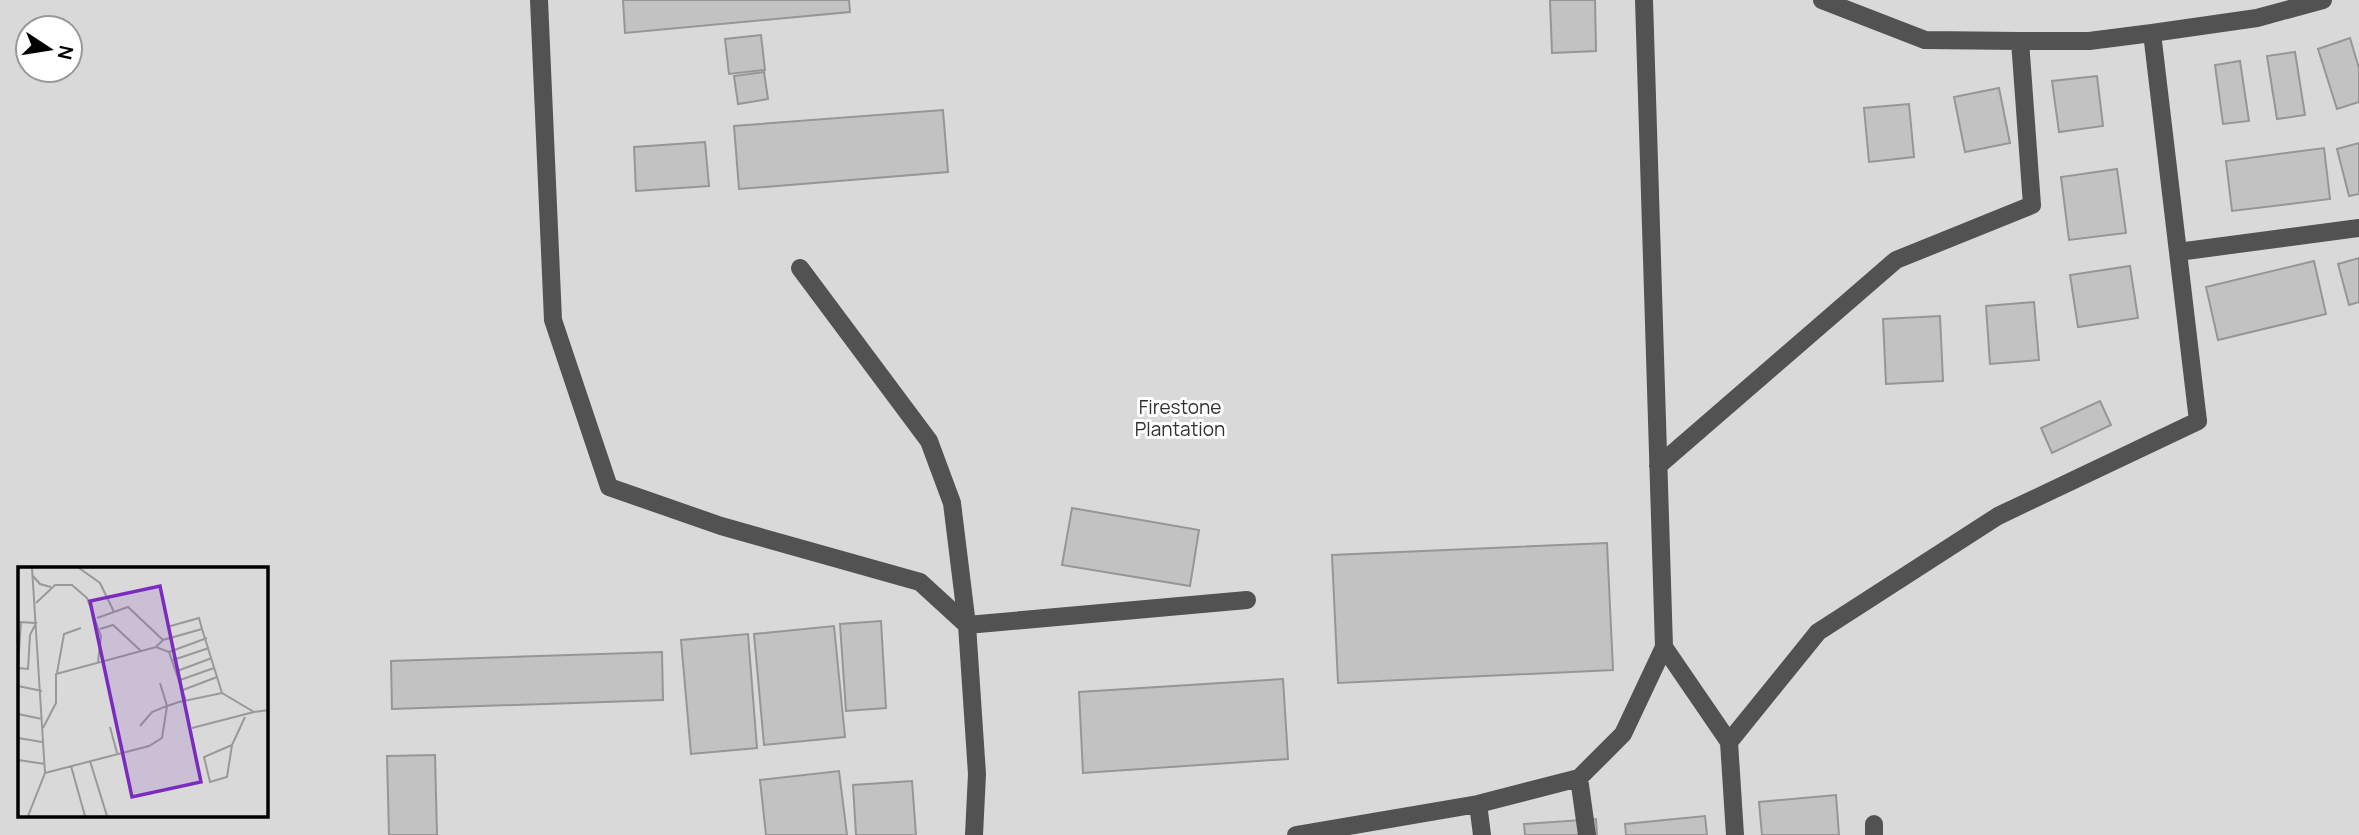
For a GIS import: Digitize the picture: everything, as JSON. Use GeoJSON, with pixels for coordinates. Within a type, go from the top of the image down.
{"type":"FeatureCollection","features":[{"type":"Feature","properties":{"kind":"street"},"geometry":{"type":"LineString","coordinates":[[539,0],[553,320],[609,487],[721,526],[920,583],[967,625],[1247,600]]}},
{"type":"Feature","properties":{"kind":"street"},"geometry":{"type":"LineString","coordinates":[[1296,835],[1349,831],[1478,804],[1579,778],[1623,734],[1664,647],[1644,0]]}},
{"type":"Feature","properties":{"kind":"street"},"geometry":{"type":"LineString","coordinates":[[1822,0],[1925,40],[2020,41],[2089,41],[2152,33],[2257,18],[2323,0]]}},
{"type":"Feature","properties":{"kind":"street"},"geometry":{"type":"LineString","coordinates":[[1729,742],[1818,632],[1998,516],[2198,421],[2152,33]]}},
{"type":"Feature","properties":{"kind":"street"},"geometry":{"type":"LineString","coordinates":[[1658,466],[1896,260],[2032,205],[2020,41]]}},
{"type":"Feature","properties":{"kind":"street"},"geometry":{"type":"LineString","coordinates":[[2178,252],[2359,228]]}},
{"type":"Feature","properties":{"kind":"street"},"geometry":{"type":"LineString","coordinates":[[800,268],[929,441],[952,503],[967,625],[977,774],[974,835]]}},
{"type":"Feature","properties":{"kind":"street"},"geometry":{"type":"LineString","coordinates":[[1664,647],[1729,742],[1735,835]]}},
{"type":"Feature","properties":{"kind":"street"},"geometry":{"type":"LineString","coordinates":[[1579,778],[1587,835]]}},
{"type":"Feature","properties":{"kind":"street"},"geometry":{"type":"LineString","coordinates":[[1478,804],[1482,835]]}},
{"type":"Feature","properties":{"kind":"green space","name":"Firestone Plantation"},"geometry":{"type":"Polygon","coordinates":[[[0,0],[2359,0],[2359,835],[0,835],[0,0]]]}},
{"type":"Feature","properties":{"kind":"building"},"geometry":{"type":"Polygon","coordinates":[[[623,0],[849,0],[850,12],[625,33],[623,0]]]}},
{"type":"Feature","properties":{"kind":"building"},"geometry":{"type":"Polygon","coordinates":[[[1550,0],[1595,0],[1596,51],[1552,53],[1550,0]]]}},
{"type":"Feature","properties":{"kind":"building"},"geometry":{"type":"Polygon","coordinates":[[[761,35],[765,70],[729,74],[725,39],[761,35]]]}},
{"type":"Feature","properties":{"kind":"building"},"geometry":{"type":"Polygon","coordinates":[[[2350,38],[2359,68],[2359,102],[2337,109],[2318,49],[2350,38]]]}},
{"type":"Feature","properties":{"kind":"building"},"geometry":{"type":"Polygon","coordinates":[[[2295,52],[2305,115],[2277,119],[2267,56],[2295,52]]]}},
{"type":"Feature","properties":{"kind":"building"},"geometry":{"type":"Polygon","coordinates":[[[2240,61],[2249,121],[2223,124],[2215,65],[2240,61]]]}},
{"type":"Feature","properties":{"kind":"building"},"geometry":{"type":"Polygon","coordinates":[[[764,72],[768,99],[738,104],[734,76],[764,72]]]}},
{"type":"Feature","properties":{"kind":"building"},"geometry":{"type":"Polygon","coordinates":[[[2097,76],[2103,126],[2059,132],[2052,81],[2097,76]]]}},
{"type":"Feature","properties":{"kind":"building"},"geometry":{"type":"Polygon","coordinates":[[[1999,88],[2010,143],[1965,152],[1954,97],[1999,88]]]}},
{"type":"Feature","properties":{"kind":"building"},"geometry":{"type":"Polygon","coordinates":[[[1909,104],[1914,157],[1869,162],[1864,108],[1909,104]]]}},
{"type":"Feature","properties":{"kind":"building"},"geometry":{"type":"Polygon","coordinates":[[[943,110],[948,172],[739,189],[734,126],[943,110]]]}},
{"type":"Feature","properties":{"kind":"building"},"geometry":{"type":"Polygon","coordinates":[[[705,142],[709,186],[636,191],[634,147],[705,142]]]}},
{"type":"Feature","properties":{"kind":"building"},"geometry":{"type":"Polygon","coordinates":[[[2359,143],[2359,194],[2349,196],[2337,149],[2359,143]]]}},
{"type":"Feature","properties":{"kind":"building"},"geometry":{"type":"Polygon","coordinates":[[[2324,148],[2330,199],[2232,211],[2226,161],[2324,148]]]}},
{"type":"Feature","properties":{"kind":"building"},"geometry":{"type":"Polygon","coordinates":[[[2117,169],[2126,233],[2069,240],[2061,177],[2117,169]]]}},
{"type":"Feature","properties":{"kind":"building"},"geometry":{"type":"Polygon","coordinates":[[[2359,258],[2359,302],[2349,305],[2338,264],[2359,258]]]}},
{"type":"Feature","properties":{"kind":"building"},"geometry":{"type":"Polygon","coordinates":[[[2314,261],[2326,314],[2218,340],[2206,287],[2314,261]]]}},
{"type":"Feature","properties":{"kind":"building"},"geometry":{"type":"Polygon","coordinates":[[[2130,266],[2138,318],[2078,327],[2070,275],[2130,266]]]}},
{"type":"Feature","properties":{"kind":"building"},"geometry":{"type":"Polygon","coordinates":[[[2034,302],[2039,360],[1990,364],[1986,306],[2034,302]]]}},
{"type":"Feature","properties":{"kind":"building"},"geometry":{"type":"Polygon","coordinates":[[[1940,316],[1943,381],[1886,384],[1883,319],[1940,316]]]}},
{"type":"Feature","properties":{"kind":"building"},"geometry":{"type":"Polygon","coordinates":[[[2100,401],[2111,425],[2052,453],[2041,428],[2100,401]]]}},
{"type":"Feature","properties":{"kind":"building"},"geometry":{"type":"Polygon","coordinates":[[[1072,508],[1199,530],[1190,586],[1062,565],[1072,508]]]}},
{"type":"Feature","properties":{"kind":"building"},"geometry":{"type":"Polygon","coordinates":[[[1607,543],[1613,670],[1338,683],[1332,555],[1607,543]]]}},
{"type":"Feature","properties":{"kind":"building"},"geometry":{"type":"Polygon","coordinates":[[[881,621],[886,708],[846,711],[840,624],[881,621]]]}},
{"type":"Feature","properties":{"kind":"building"},"geometry":{"type":"Polygon","coordinates":[[[834,626],[845,737],[764,745],[754,634],[834,626]]]}},
{"type":"Feature","properties":{"kind":"building"},"geometry":{"type":"Polygon","coordinates":[[[748,634],[757,748],[691,754],[681,640],[748,634]]]}},
{"type":"Feature","properties":{"kind":"building"},"geometry":{"type":"Polygon","coordinates":[[[662,652],[663,700],[392,709],[391,661],[662,652]]]}},
{"type":"Feature","properties":{"kind":"building"},"geometry":{"type":"Polygon","coordinates":[[[1283,679],[1288,759],[1083,773],[1079,692],[1283,679]]]}},
{"type":"Feature","properties":{"kind":"building"},"geometry":{"type":"Polygon","coordinates":[[[435,755],[437,835],[389,835],[387,756],[435,755]]]}},
{"type":"Feature","properties":{"kind":"building"},"geometry":{"type":"Polygon","coordinates":[[[839,771],[847,835],[766,835],[760,780],[839,771]]]}},
{"type":"Feature","properties":{"kind":"building"},"geometry":{"type":"Polygon","coordinates":[[[912,781],[916,835],[856,835],[853,785],[912,781]]]}},
{"type":"Feature","properties":{"kind":"building"},"geometry":{"type":"Polygon","coordinates":[[[1836,795],[1839,835],[1762,835],[1759,802],[1836,795]]]}},
{"type":"Feature","properties":{"kind":"building"},"geometry":{"type":"Polygon","coordinates":[[[1705,816],[1707,835],[1626,835],[1625,824],[1705,816]]]}},
{"type":"Feature","properties":{"kind":"building"},"geometry":{"type":"Polygon","coordinates":[[[1596,819],[1597,835],[1525,835],[1524,824],[1596,819]]]}}]}
